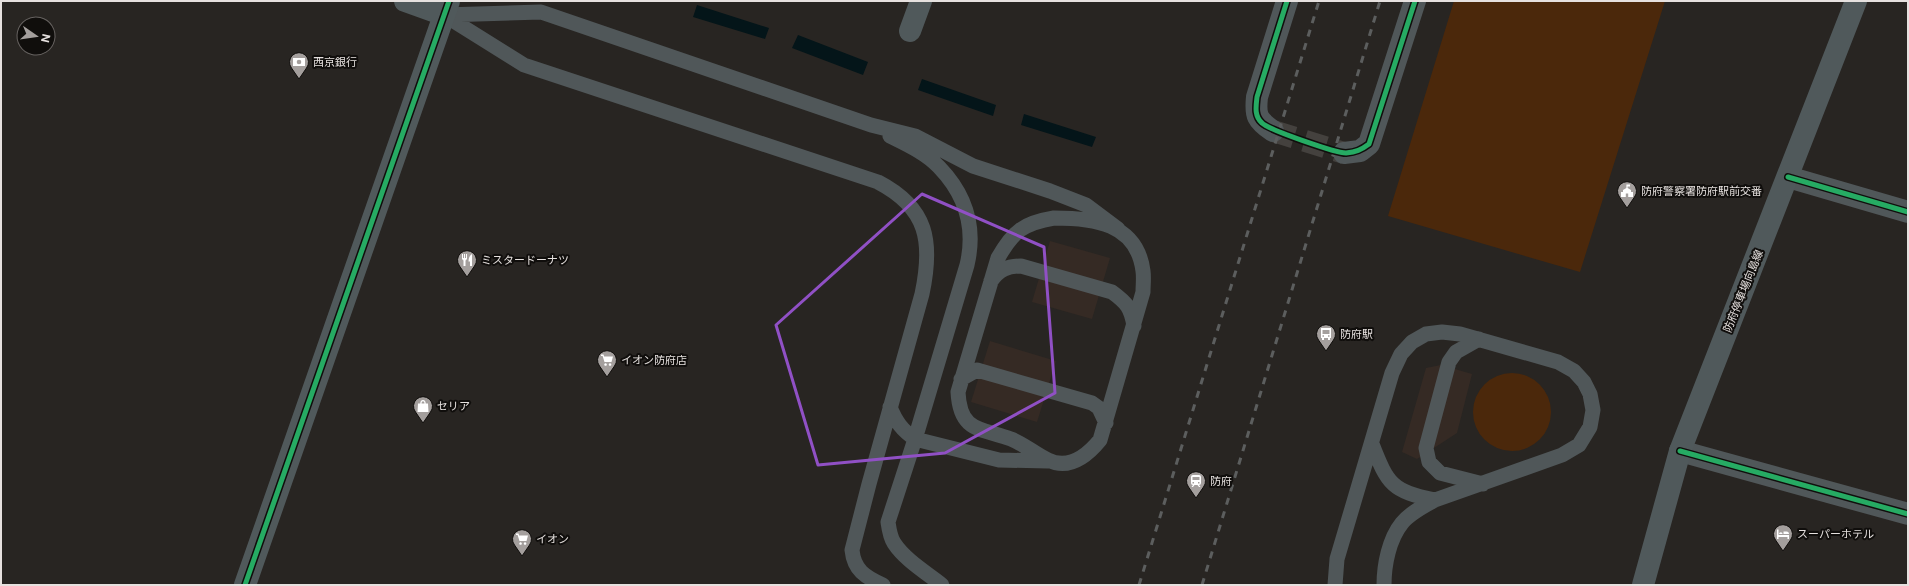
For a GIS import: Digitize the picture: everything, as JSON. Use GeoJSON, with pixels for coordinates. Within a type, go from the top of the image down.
{"type":"FeatureCollection","features":[{"type":"Feature","properties":{"kind":"street"},"geometry":{"type":"LineString","coordinates":[[245,585],[447,8],[405,1]]}},
{"type":"Feature","properties":{"kind":"street"},"geometry":{"type":"LineString","coordinates":[[910,31],[921,1]]}},
{"type":"Feature","properties":{"kind":"street"},"geometry":{"type":"LineString","coordinates":[[1273,131],[1261,122],[1255,111],[1257,96],[1287,1]]}},
{"type":"Feature","properties":{"kind":"street"},"geometry":{"type":"LineString","coordinates":[[1344,153],[1360,151],[1368,144],[1415,1]]}},
{"type":"Feature","properties":{"kind":"street","name":"防府停車場向島線"},"geometry":{"type":"LineString","coordinates":[[1643,585],[1680,451],[1856,1]]}},
{"type":"Feature","properties":{"kind":"street"},"geometry":{"type":"LineString","coordinates":[[1788,177],[1908,212]]}},
{"type":"Feature","properties":{"kind":"street"},"geometry":{"type":"LineString","coordinates":[[1680,451],[1908,514]]}},
{"type":"Feature","properties":{"kind":"lane"},"geometry":{"type":"LineString","coordinates":[[447,8],[541,12],[871,125],[915,136],[973,166],[1050,191],[1086,205],[1127,236],[1139,254],[1143,270],[1143,292],[1100,440],[1092,451],[1080,460],[1065,463],[1049,461],[999,460],[915,439],[904,432],[895,420],[890,407]]}},
{"type":"Feature","properties":{"kind":"lane"},"geometry":{"type":"LineString","coordinates":[[447,8],[524,65],[878,182],[896,192],[909,203],[917,215],[923,229],[927,248],[927,270],[922,294],[852,550],[853,560],[858,569],[863,574],[883,585]]}},
{"type":"Feature","properties":{"kind":"lane"},"geometry":{"type":"LineString","coordinates":[[871,125],[914,149],[938,166],[953,185],[965,206],[971,227],[971,247],[967,265],[915,439],[888,522],[889,533],[894,543],[900,550],[942,585]]}},
{"type":"Feature","properties":{"kind":"lane"},"geometry":{"type":"LineString","coordinates":[[1049,461],[1011,439],[983,432],[970,425],[964,418],[958,406],[958,392],[961,379],[998,258],[1007,242],[1018,230],[1036,221],[1054,218],[1076,218],[1098,222],[1118,229]]}},
{"type":"Feature","properties":{"kind":"lane"},"geometry":{"type":"LineString","coordinates":[[990,282],[996,273],[1009,266],[1021,266],[1112,292],[1124,301],[1132,311],[1134,326]]}},
{"type":"Feature","properties":{"kind":"lane"},"geometry":{"type":"LineString","coordinates":[[1335,585],[1339,553],[1392,373],[1401,354],[1412,342],[1426,334],[1442,332],[1460,334],[1558,362],[1574,371],[1584,382],[1590,394],[1593,410],[1590,427],[1579,445],[1562,455],[1435,500],[1419,509],[1403,522],[1396,533],[1384,571],[1384,585]]}},
{"type":"Feature","properties":{"kind":"lane"},"geometry":{"type":"LineString","coordinates":[[1479,339],[1456,352],[1449,362],[1426,448],[1429,462],[1440,473],[1483,484]]}},
{"type":"Feature","properties":{"kind":"lane"},"geometry":{"type":"LineString","coordinates":[[961,379],[977,370],[1092,403],[1099,408],[1106,423]]}},
{"type":"Feature","properties":{"kind":"lane"},"geometry":{"type":"LineString","coordinates":[[1372,444],[1383,472],[1394,486],[1410,495],[1435,500]]}},
{"type":"Feature","properties":{"kind":"highlighted area"},"geometry":{"type":"Polygon","coordinates":[[[922,194],[1044,247],[1055,393],[945,453],[818,465],[776,325],[922,194]]]}},
{"type":"Feature","properties":{"kind":"shaded area"},"geometry":{"type":"Polygon","coordinates":[[[1454,1],[1665,1],[1580,272],[1388,216],[1454,1]]]}},
{"type":"Feature","properties":{"kind":"shaded area"},"geometry":{"type":"Polygon","coordinates":[[[697,5],[769,28],[765,39],[693,17],[697,5]]]}},
{"type":"Feature","properties":{"kind":"shaded area"},"geometry":{"type":"Polygon","coordinates":[[[798,35],[868,62],[863,75],[792,48],[798,35]]]}},
{"type":"Feature","properties":{"kind":"shaded area"},"geometry":{"type":"Polygon","coordinates":[[[922,79],[996,105],[993,116],[918,90],[922,79]]]}},
{"type":"Feature","properties":{"kind":"shaded area"},"geometry":{"type":"Polygon","coordinates":[[[1024,114],[1096,137],[1092,147],[1021,125],[1024,114]]]}},
{"type":"Feature","properties":{"kind":"shaded area"},"geometry":{"type":"Polygon","coordinates":[[[1050,241],[1110,258],[1092,319],[1032,302],[1050,241]]]}},
{"type":"Feature","properties":{"kind":"shaded area"},"geometry":{"type":"Polygon","coordinates":[[[990,341],[1056,361],[1037,422],[971,402],[990,341]]]}},
{"type":"Feature","properties":{"kind":"shaded area"},"geometry":{"type":"Polygon","coordinates":[[[1441,365],[1472,374],[1457,433],[1417,459],[1402,452],[1426,368],[1441,365]]]}},
{"type":"Feature","properties":{"kind":"shaded area"},"geometry":{"type":"Polygon","coordinates":[[[1504,373],[1520,373],[1534,379],[1545,390],[1551,404],[1551,420],[1545,434],[1534,445],[1520,451],[1504,451],[1490,445],[1479,434],[1473,420],[1473,404],[1479,390],[1490,379],[1504,373]]]}},
{"type":"Feature","properties":{"kind":"tunnel"},"geometry":{"type":"LineString","coordinates":[[1273,131],[1344,153]]}},
{"type":"Feature","properties":{"kind":"railway"},"geometry":{"type":"LineString","coordinates":[[1139,585],[1319,1]]}},
{"type":"Feature","properties":{"kind":"railway"},"geometry":{"type":"LineString","coordinates":[[1202,585],[1380,1]]}},
{"type":"Feature","properties":{"kind":"cycle path"},"geometry":{"type":"LineString","coordinates":[[245,585],[449,1]]}},
{"type":"Feature","properties":{"kind":"cycle path"},"geometry":{"type":"LineString","coordinates":[[1287,1],[1257,97],[1256,111],[1259,120],[1267,126],[1289,136],[1346,153],[1353,152],[1369,144],[1415,1]]}},
{"type":"Feature","properties":{"kind":"cycle path"},"geometry":{"type":"LineString","coordinates":[[1788,177],[1908,212]]}},
{"type":"Feature","properties":{"kind":"cycle path"},"geometry":{"type":"LineString","coordinates":[[1680,451],[1908,514]]}},
{"type":"Feature","properties":{"kind":"place","name":"西京銀行"},"geometry":{"type":"Point","coordinates":[299,79]}},
{"type":"Feature","properties":{"kind":"place","name":"防府警察署防府駅前交番"},"geometry":{"type":"Point","coordinates":[1627,208]}},
{"type":"Feature","properties":{"kind":"place","name":"ミスタードーナツ"},"geometry":{"type":"Point","coordinates":[467,277]}},
{"type":"Feature","properties":{"kind":"place","name":"防府駅"},"geometry":{"type":"Point","coordinates":[1326,351]}},
{"type":"Feature","properties":{"kind":"place","name":"イオン防府店"},"geometry":{"type":"Point","coordinates":[607,377]}},
{"type":"Feature","properties":{"kind":"place","name":"セリア"},"geometry":{"type":"Point","coordinates":[423,423]}},
{"type":"Feature","properties":{"kind":"place","name":"防府"},"geometry":{"type":"Point","coordinates":[1196,498]}},
{"type":"Feature","properties":{"kind":"place","name":"スーパーホテル"},"geometry":{"type":"Point","coordinates":[1783,551]}},
{"type":"Feature","properties":{"kind":"place","name":"イオン"},"geometry":{"type":"Point","coordinates":[522,556]}}]}
